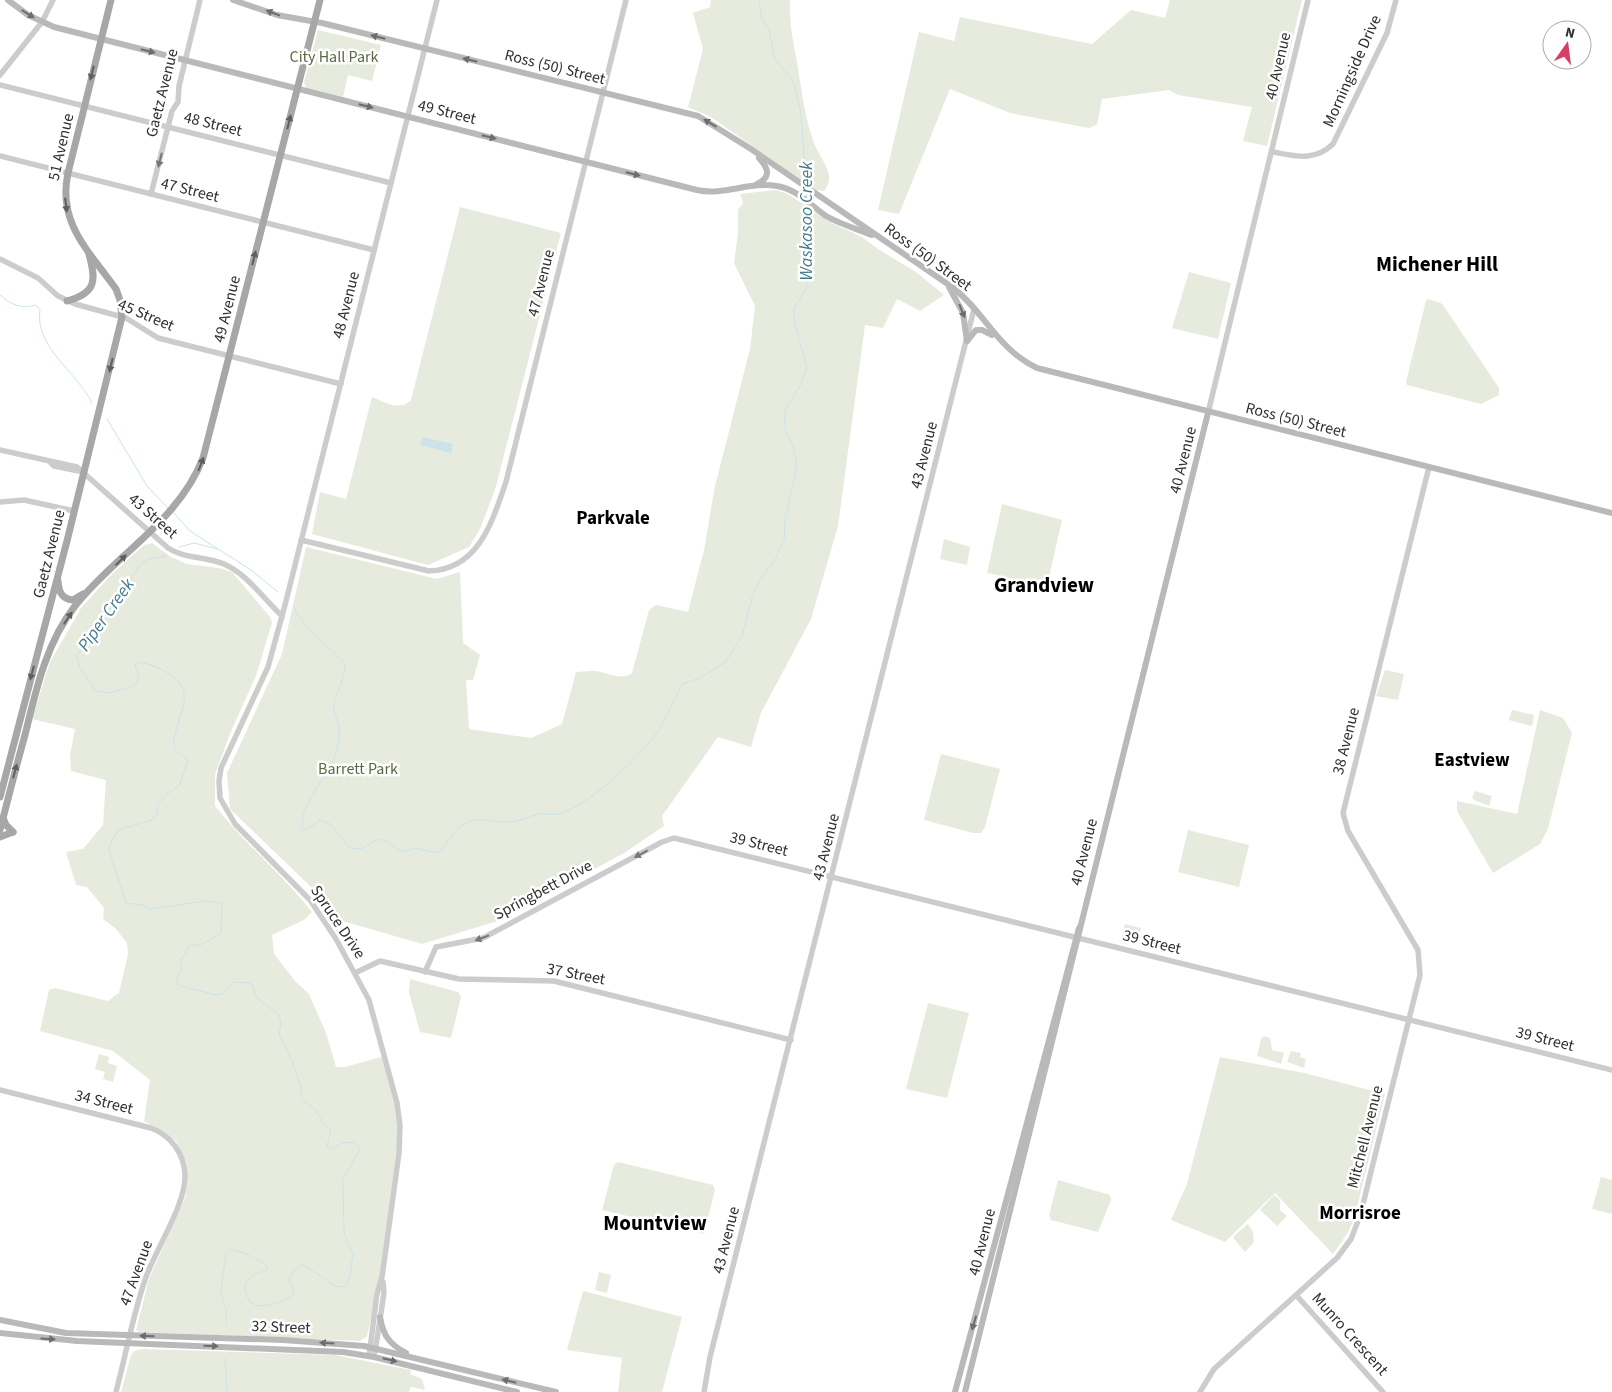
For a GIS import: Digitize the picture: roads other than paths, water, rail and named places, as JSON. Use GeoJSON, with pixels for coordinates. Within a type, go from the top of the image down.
{"type":"FeatureCollection","features":[{"type":"Feature","properties":{"kind":"main road","name":"49 Street"},"geometry":{"type":"LineString","coordinates":[[8,0],[42,22],[101,39],[703,191],[723,192],[751,187],[778,186],[802,197],[839,222],[876,237]]}},
{"type":"Feature","properties":{"kind":"main road","name":"51 Avenue"},"geometry":{"type":"LineString","coordinates":[[111,0],[65,190],[67,214],[72,228],[118,295],[122,317]]}},
{"type":"Feature","properties":{"kind":"main road","name":"Ross (50) Street"},"geometry":{"type":"LineString","coordinates":[[233,0],[277,15],[314,22],[698,116],[751,149],[876,237],[947,284],[962,296],[1012,354],[1041,370],[1612,513]]}},
{"type":"Feature","properties":{"kind":"main road","name":"49 Avenue"},"geometry":{"type":"LineString","coordinates":[[92,588],[168,515],[197,475],[203,458],[320,0]]}},
{"type":"Feature","properties":{"kind":"main road"},"geometry":{"type":"LineString","coordinates":[[751,149],[766,166],[768,173],[765,180],[751,187]]}},
{"type":"Feature","properties":{"kind":"main road"},"geometry":{"type":"LineString","coordinates":[[814,206],[825,205],[828,202],[831,216],[839,222]]}},
{"type":"Feature","properties":{"kind":"main road"},"geometry":{"type":"LineString","coordinates":[[87,249],[94,276],[91,288]]}},
{"type":"Feature","properties":{"kind":"main road"},"geometry":{"type":"LineString","coordinates":[[68,301],[82,296],[104,273]]}},
{"type":"Feature","properties":{"kind":"main road"},"geometry":{"type":"LineString","coordinates":[[947,284],[963,313],[967,341]]}},
{"type":"Feature","properties":{"kind":"main road","name":"Gaetz Avenue"},"geometry":{"type":"LineString","coordinates":[[0,797],[58,575],[122,317]]}},
{"type":"Feature","properties":{"kind":"main road"},"geometry":{"type":"LineString","coordinates":[[967,341],[973,333],[979,330],[997,338]]}},
{"type":"Feature","properties":{"kind":"main road","name":"40 Avenue"},"geometry":{"type":"LineString","coordinates":[[965,1392],[1208,413]]}},
{"type":"Feature","properties":{"kind":"main road"},"geometry":{"type":"LineString","coordinates":[[58,575],[60,592],[67,599],[76,598],[92,588]]}},
{"type":"Feature","properties":{"kind":"main road"},"geometry":{"type":"LineString","coordinates":[[0,830],[50,648],[76,606],[92,588]]}},
{"type":"Feature","properties":{"kind":"main road"},"geometry":{"type":"LineString","coordinates":[[0,837],[13,832],[6,825],[3,818]]}},
{"type":"Feature","properties":{"kind":"main road","name":"40 Avenue"},"geometry":{"type":"LineString","coordinates":[[955,1392],[982,1299],[1077,937]]}},
{"type":"Feature","properties":{"kind":"main road"},"geometry":{"type":"LineString","coordinates":[[380,1317],[382,1331],[387,1340],[416,1358]]}},
{"type":"Feature","properties":{"kind":"main road","name":"32 Street"},"geometry":{"type":"LineString","coordinates":[[2,1321],[54,1332],[283,1340],[373,1348],[556,1392]]}},
{"type":"Feature","properties":{"kind":"main road","name":"32 Street"},"geometry":{"type":"LineString","coordinates":[[0,1333],[40,1339],[316,1350],[371,1356],[517,1392]]}},
{"type":"Feature","properties":{"kind":"street"},"geometry":{"type":"LineString","coordinates":[[0,76],[42,22],[53,0]]}},
{"type":"Feature","properties":{"kind":"street","name":"Gaetz Avenue"},"geometry":{"type":"LineString","coordinates":[[151,194],[172,111],[178,102],[185,60],[200,0]]}},
{"type":"Feature","properties":{"kind":"street","name":"48 Avenue"},"geometry":{"type":"LineString","coordinates":[[282,616],[437,0]]}},
{"type":"Feature","properties":{"kind":"street","name":"47 Avenue"},"geometry":{"type":"LineString","coordinates":[[301,540],[423,570],[444,569],[462,562],[474,552],[482,540],[506,482],[626,0]]}},
{"type":"Feature","properties":{"kind":"street","name":"40 Avenue"},"geometry":{"type":"LineString","coordinates":[[1208,413],[1273,152],[1308,0]]}},
{"type":"Feature","properties":{"kind":"street","name":"Morningside Drive"},"geometry":{"type":"LineString","coordinates":[[1273,152],[1305,158],[1318,156],[1327,150],[1340,133],[1379,51],[1388,31],[1396,0]]}},
{"type":"Feature","properties":{"kind":"street","name":"48 Street"},"geometry":{"type":"LineString","coordinates":[[0,85],[391,183]]}},
{"type":"Feature","properties":{"kind":"street","name":"47 Street"},"geometry":{"type":"LineString","coordinates":[[0,156],[374,250]]}},
{"type":"Feature","properties":{"kind":"street","name":"45 Street"},"geometry":{"type":"LineString","coordinates":[[0,260],[38,278],[58,296],[68,301],[122,317],[158,338],[341,384]]}},
{"type":"Feature","properties":{"kind":"street","name":"43 Avenue"},"geometry":{"type":"LineString","coordinates":[[704,1392],[708,1368],[974,309]]}},
{"type":"Feature","properties":{"kind":"street","name":"43 Street"},"geometry":{"type":"LineString","coordinates":[[0,450],[50,462],[55,460],[72,465],[84,472],[176,553],[227,565],[253,587],[282,616]]}},
{"type":"Feature","properties":{"kind":"street","name":"38 Avenue"},"geometry":{"type":"LineString","coordinates":[[1412,1006],[1420,970],[1418,950],[1348,831],[1343,813],[1429,467]]}},
{"type":"Feature","properties":{"kind":"street"},"geometry":{"type":"LineString","coordinates":[[0,502],[24,500],[74,511]]}},
{"type":"Feature","properties":{"kind":"street","name":"Spruce Drive"},"geometry":{"type":"LineString","coordinates":[[282,616],[264,675],[221,768],[219,781],[220,798],[235,824],[310,900],[336,939],[369,1000],[400,1120],[400,1145],[382,1277],[377,1294],[373,1348]]}},
{"type":"Feature","properties":{"kind":"street","name":"Springbett Drive"},"geometry":{"type":"LineString","coordinates":[[425,972],[436,946],[483,938],[668,839],[685,840]]}},
{"type":"Feature","properties":{"kind":"street","name":"39 Street"},"geometry":{"type":"LineString","coordinates":[[685,840],[1612,1070]]}},
{"type":"Feature","properties":{"kind":"street","name":"37 Street"},"geometry":{"type":"LineString","coordinates":[[355,973],[380,961],[464,980],[554,981],[791,1040]]}},
{"type":"Feature","properties":{"kind":"street","name":"Mitchell Avenue"},"geometry":{"type":"LineString","coordinates":[[1200,1392],[1214,1369],[1340,1254],[1354,1233],[1412,1006]]}},
{"type":"Feature","properties":{"kind":"street","name":"34 Street"},"geometry":{"type":"LineString","coordinates":[[0,1090],[156,1130],[174,1144],[184,1166]]}},
{"type":"Feature","properties":{"kind":"street","name":"47 Avenue"},"geometry":{"type":"LineString","coordinates":[[116,1392],[146,1278],[183,1191],[184,1166]]}},
{"type":"Feature","properties":{"kind":"street","name":"Spruce Drive"},"geometry":{"type":"LineString","coordinates":[[371,1356],[384,1293],[382,1277]]}},
{"type":"Feature","properties":{"kind":"street","name":"Munro Crescent"},"geometry":{"type":"LineString","coordinates":[[1296,1295],[1383,1392]]}},
{"type":"Feature","properties":{"kind":"water"},"geometry":{"type":"Polygon","coordinates":[[[422,437],[453,444],[451,453],[420,445],[422,437]]]}},
{"type":"Feature","properties":{"kind":"waterway","name":"Waskasoo Creek"},"geometry":{"type":"LineString","coordinates":[[759,0],[762,19],[769,30],[775,59],[793,81],[801,113],[806,183]]}},
{"type":"Feature","properties":{"kind":"waterway","name":"Waskasoo Creek"},"geometry":{"type":"LineString","coordinates":[[806,190],[807,198]]}},
{"type":"Feature","properties":{"kind":"waterway","name":"Waskasoo Creek"},"geometry":{"type":"LineString","coordinates":[[294,608],[310,630],[345,664],[334,708],[339,729],[337,750],[306,808],[302,829],[307,830],[320,820],[330,824],[350,848],[361,849],[378,839],[403,852],[414,848],[438,853],[457,829],[471,821],[508,822],[540,814],[559,814],[570,810],[596,793],[635,759],[653,738],[665,719],[682,684],[700,678],[724,663],[731,654],[742,636],[752,598],[761,578],[776,558],[784,540],[785,519],[797,466],[793,445],[784,428],[785,410],[800,386],[807,368],[794,320],[794,309],[806,288],[809,276],[807,205]]}},
{"type":"Feature","properties":{"kind":"waterway","name":"Waskasoo Creek"},"geometry":{"type":"LineString","coordinates":[[0,295],[16,305],[26,307],[36,305],[40,310],[40,323],[50,348],[86,392],[92,403]]}},
{"type":"Feature","properties":{"kind":"waterway","name":"Waskasoo Creek"},"geometry":{"type":"LineString","coordinates":[[107,419],[147,486],[168,508]]}},
{"type":"Feature","properties":{"kind":"waterway","name":"Waskasoo Creek"},"geometry":{"type":"LineString","coordinates":[[173,512],[190,531],[251,570],[278,592]]}},
{"type":"Feature","properties":{"kind":"waterway","name":"Piper Creek"},"geometry":{"type":"LineString","coordinates":[[179,547],[194,543],[217,549]]}},
{"type":"Feature","properties":{"kind":"waterway","name":"Piper Creek"},"geometry":{"type":"LineString","coordinates":[[164,554],[161,557],[149,559],[141,564],[110,609],[99,618],[77,656],[80,668],[96,691],[109,693],[134,686],[139,678],[135,665],[139,662],[158,668],[176,679],[182,687],[184,696],[184,705],[175,734],[174,747],[188,761],[179,786],[167,794],[158,804],[158,813],[151,820],[119,830],[109,849],[126,903],[142,905],[149,909],[206,901],[222,903],[221,934],[200,945],[193,945],[188,948],[180,962],[182,970],[176,980],[178,985],[216,995],[223,994],[233,982],[251,983],[257,998],[279,1015],[281,1023],[279,1035],[292,1061],[301,1087],[302,1100],[316,1110],[323,1123],[331,1129],[327,1146],[333,1149],[342,1143],[355,1142],[360,1149],[343,1179],[344,1233],[353,1254],[347,1284],[343,1287],[336,1286],[302,1264],[294,1270],[289,1280],[294,1290],[292,1297],[277,1303],[261,1306],[250,1301],[246,1294],[245,1283],[253,1275],[267,1270],[267,1266],[250,1256],[229,1249],[226,1253],[221,1290],[223,1303],[226,1308],[226,1325]]}},
{"type":"Feature","properties":{"kind":"waterway","name":"Piper Creek"},"geometry":{"type":"LineString","coordinates":[[162,557],[166,556]]}},
{"type":"Feature","properties":{"kind":"waterway","name":"Piper Creek"},"geometry":{"type":"LineString","coordinates":[[225,1358],[227,1392]]}},
{"type":"Feature","properties":{"kind":"district","name":"Michener Hill"},"geometry":{"type":"Point","coordinates":[1437,264]}},
{"type":"Feature","properties":{"kind":"district","name":"Parkvale"},"geometry":{"type":"Point","coordinates":[613,518]}},
{"type":"Feature","properties":{"kind":"district","name":"Grandview"},"geometry":{"type":"Point","coordinates":[1044,585]}},
{"type":"Feature","properties":{"kind":"district","name":"Eastview"},"geometry":{"type":"Point","coordinates":[1472,760]}},
{"type":"Feature","properties":{"kind":"district","name":"Morrisroe"},"geometry":{"type":"Point","coordinates":[1360,1213]}},
{"type":"Feature","properties":{"kind":"district","name":"Mountview"},"geometry":{"type":"Point","coordinates":[655,1223]}},
{"type":"Feature","properties":{"kind":"park label","name":"City Hall Park"},"geometry":{"type":"Point","coordinates":[334,57]}},
{"type":"Feature","properties":{"kind":"park label","name":"Barrett Park"},"geometry":{"type":"Point","coordinates":[358,769]}}]}
